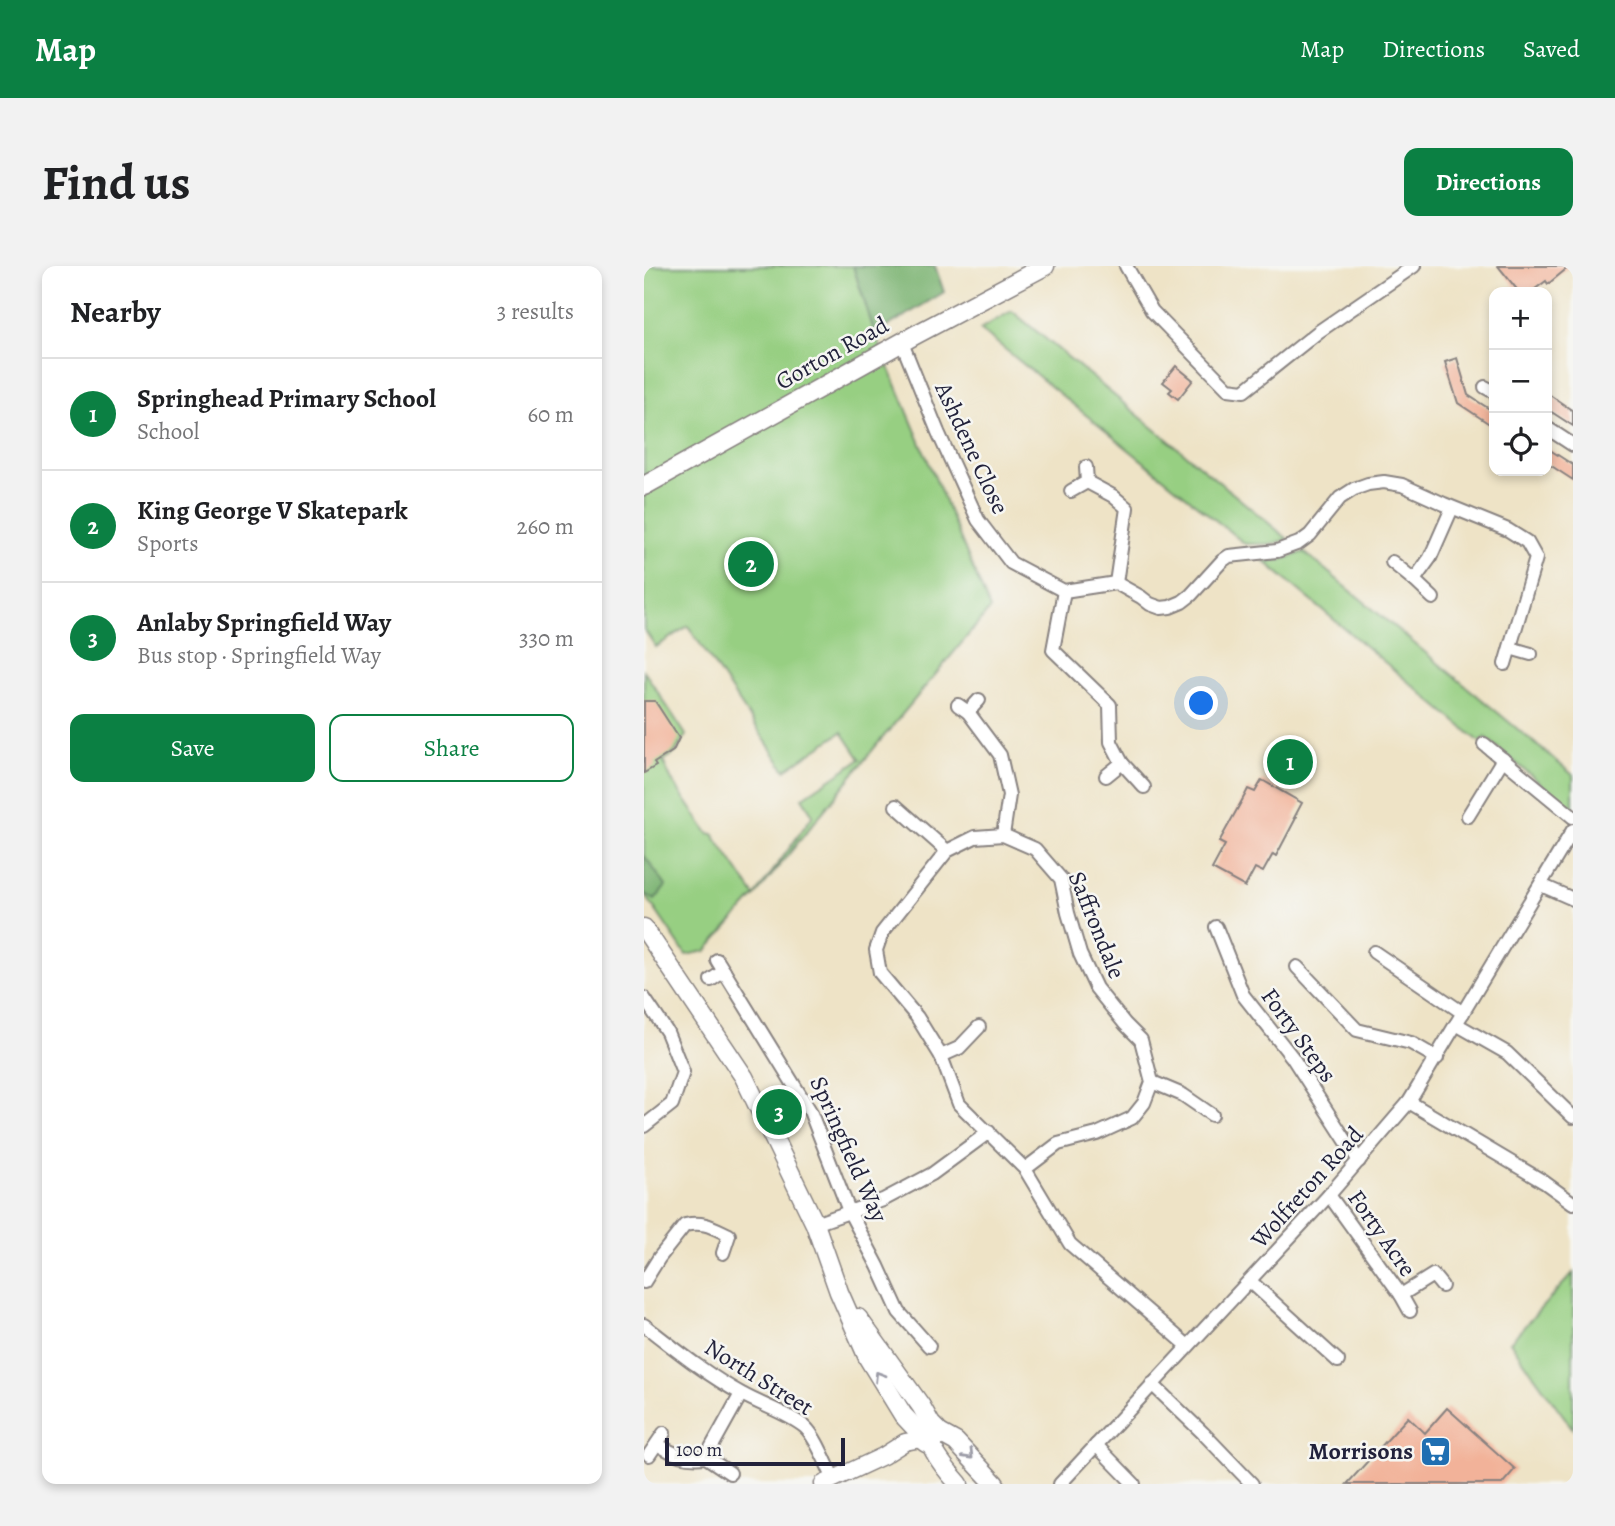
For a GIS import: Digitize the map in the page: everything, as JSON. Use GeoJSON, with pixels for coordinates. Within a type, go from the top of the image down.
{"type":"FeatureCollection","features":[{"type":"Feature","properties":{"kind":"main road","name":"Gorton Road"},"geometry":{"type":"LineString","coordinates":[[644,486],[1045,266]]}},
{"type":"Feature","properties":{"kind":"main road"},"geometry":{"type":"LineString","coordinates":[[644,928],[744,1077],[815,1224],[839,1292],[921,1406],[932,1449],[959,1484]]}},
{"type":"Feature","properties":{"kind":"main road"},"geometry":{"type":"LineString","coordinates":[[928,1434],[956,1442],[995,1484]]}},
{"type":"Feature","properties":{"kind":"street"},"geometry":{"type":"LineString","coordinates":[[1126,266],[1159,320],[1228,389],[1244,391],[1318,332],[1414,266]]}},
{"type":"Feature","properties":{"kind":"street","name":"Ashdene Close"},"geometry":{"type":"LineString","coordinates":[[902,343],[978,520],[1011,563],[1064,591]]}},
{"type":"Feature","properties":{"kind":"street"},"geometry":{"type":"LineString","coordinates":[[1552,431],[1573,445]]}},
{"type":"Feature","properties":{"kind":"street"},"geometry":{"type":"LineString","coordinates":[[1086,467],[1087,482]]}},
{"type":"Feature","properties":{"kind":"street"},"geometry":{"type":"LineString","coordinates":[[1087,482],[1113,496],[1127,508],[1115,583]]}},
{"type":"Feature","properties":{"kind":"street"},"geometry":{"type":"LineString","coordinates":[[1071,492],[1087,482]]}},
{"type":"Feature","properties":{"kind":"street"},"geometry":{"type":"LineString","coordinates":[[1144,787],[1122,763],[1111,742],[1115,702],[1053,650],[1064,591],[1115,583],[1161,608],[1182,603],[1230,556],[1277,551],[1299,543],[1310,535],[1340,498],[1368,484],[1384,482],[1402,485],[1508,530],[1527,542],[1536,558],[1505,664]]}},
{"type":"Feature","properties":{"kind":"street"},"geometry":{"type":"LineString","coordinates":[[1414,580],[1430,558],[1452,508]]}},
{"type":"Feature","properties":{"kind":"street"},"geometry":{"type":"LineString","coordinates":[[1392,562],[1433,598]]}},
{"type":"Feature","properties":{"kind":"street"},"geometry":{"type":"LineString","coordinates":[[1510,648],[1531,654]]}},
{"type":"Feature","properties":{"kind":"street"},"geometry":{"type":"LineString","coordinates":[[979,700],[963,708],[1000,755],[1009,794],[1003,835],[975,837],[947,851],[882,933],[876,950],[880,973],[917,1017],[941,1056],[959,1104],[1025,1169],[1070,1244],[1188,1346]]}},
{"type":"Feature","properties":{"kind":"street"},"geometry":{"type":"LineString","coordinates":[[1484,744],[1573,817]]}},
{"type":"Feature","properties":{"kind":"street"},"geometry":{"type":"LineString","coordinates":[[1468,816],[1503,760]]}},
{"type":"Feature","properties":{"kind":"street"},"geometry":{"type":"LineString","coordinates":[[1106,776],[1122,763]]}},
{"type":"Feature","properties":{"kind":"street"},"geometry":{"type":"LineString","coordinates":[[894,803],[947,851]]}},
{"type":"Feature","properties":{"kind":"street","name":"Wolfreton Road"},"geometry":{"type":"LineString","coordinates":[[1060,1484],[1329,1195],[1409,1102],[1573,830]]}},
{"type":"Feature","properties":{"kind":"street","name":"Saffrondale"},"geometry":{"type":"LineString","coordinates":[[1003,835],[1035,849],[1061,879],[1080,954],[1096,988],[1141,1040],[1152,1082]]}},
{"type":"Feature","properties":{"kind":"street"},"geometry":{"type":"LineString","coordinates":[[1541,885],[1573,899]]}},
{"type":"Feature","properties":{"kind":"street","name":"Forty Steps"},"geometry":{"type":"LineString","coordinates":[[1216,927],[1243,995],[1292,1058],[1359,1161]]}},
{"type":"Feature","properties":{"kind":"street"},"geometry":{"type":"LineString","coordinates":[[1376,958],[1507,1053],[1573,1117]]}},
{"type":"Feature","properties":{"kind":"street","name":"Springfield Way"},"geometry":{"type":"LineString","coordinates":[[711,980],[721,965],[810,1111],[849,1211],[899,1312],[929,1346]]}},
{"type":"Feature","properties":{"kind":"street"},"geometry":{"type":"LineString","coordinates":[[1297,967],[1357,1030],[1411,1043],[1437,1058]]}},
{"type":"Feature","properties":{"kind":"street"},"geometry":{"type":"LineString","coordinates":[[644,998],[667,1032],[683,1072],[672,1104],[644,1126]]}},
{"type":"Feature","properties":{"kind":"street"},"geometry":{"type":"LineString","coordinates":[[941,1056],[959,1048],[979,1027]]}},
{"type":"Feature","properties":{"kind":"street"},"geometry":{"type":"LineString","coordinates":[[1025,1169],[1058,1144],[1097,1134],[1132,1118],[1144,1103],[1152,1082],[1183,1095],[1215,1116]]}},
{"type":"Feature","properties":{"kind":"street"},"geometry":{"type":"LineString","coordinates":[[1409,1102],[1544,1182],[1573,1203]]}},
{"type":"Feature","properties":{"kind":"street"},"geometry":{"type":"LineString","coordinates":[[815,1224],[883,1200],[932,1174],[989,1132]]}},
{"type":"Feature","properties":{"kind":"street","name":"Forty Acre"},"geometry":{"type":"LineString","coordinates":[[1329,1195],[1410,1311]]}},
{"type":"Feature","properties":{"kind":"street"},"geometry":{"type":"LineString","coordinates":[[644,1282],[685,1225],[707,1224],[729,1236],[723,1253]]}},
{"type":"Feature","properties":{"kind":"street","name":"Forty Acre"},"geometry":{"type":"LineString","coordinates":[[1401,1295],[1433,1275],[1442,1286]]}},
{"type":"Feature","properties":{"kind":"street"},"geometry":{"type":"LineString","coordinates":[[1250,1281],[1338,1361]]}},
{"type":"Feature","properties":{"kind":"street","name":"North Street"},"geometry":{"type":"LineString","coordinates":[[644,1325],[741,1394],[805,1428],[812,1436],[829,1482]]}},
{"type":"Feature","properties":{"kind":"street"},"geometry":{"type":"LineString","coordinates":[[1152,1384],[1252,1484]]}},
{"type":"Feature","properties":{"kind":"street"},"geometry":{"type":"LineString","coordinates":[[706,1457],[741,1394]]}},
{"type":"Feature","properties":{"kind":"street"},"geometry":{"type":"LineString","coordinates":[[829,1482],[883,1456],[905,1442],[928,1434]]}},
{"type":"Feature","properties":{"kind":"street"},"geometry":{"type":"LineString","coordinates":[[657,1444],[684,1458],[706,1457],[730,1473]]}},
{"type":"Feature","properties":{"kind":"street"},"geometry":{"type":"LineString","coordinates":[[1096,1445],[1134,1484]]}},
{"type":"Feature","properties":{"kind":"green space"},"geometry":{"type":"Polygon","coordinates":[[[644,266],[853,266],[875,334],[990,609],[755,896],[813,815],[802,798],[860,759],[842,732],[785,770],[688,626],[656,647],[644,629],[644,266]]]}},
{"type":"Feature","properties":{"kind":"green space"},"geometry":{"type":"Polygon","coordinates":[[[853,266],[935,266],[944,292],[875,334],[853,266]]]}},
{"type":"Feature","properties":{"kind":"green space"},"geometry":{"type":"Polygon","coordinates":[[[1012,311],[1288,539],[1271,544],[1245,544],[980,329],[1012,311]]]}},
{"type":"Feature","properties":{"kind":"green space"},"geometry":{"type":"Polygon","coordinates":[[[1304,552],[1573,775],[1573,807],[1571,809],[1485,737],[1480,742],[1264,561],[1281,560],[1304,552]]]}},
{"type":"Feature","properties":{"kind":"green space"},"geometry":{"type":"Polygon","coordinates":[[[644,671],[686,735],[675,753],[663,761],[671,779],[755,896],[706,951],[686,955],[644,893],[644,671]]]}},
{"type":"Feature","properties":{"kind":"green space"},"geometry":{"type":"Polygon","coordinates":[[[644,855],[666,886],[655,900],[644,893],[644,855]]]}},
{"type":"Feature","properties":{"kind":"green space"},"geometry":{"type":"Polygon","coordinates":[[[1573,1273],[1573,1429],[1510,1342],[1573,1273]]]}},
{"type":"Feature","properties":{"kind":"building"},"geometry":{"type":"Polygon","coordinates":[[[1498,266],[1570,266],[1548,284],[1546,281],[1538,287],[1515,287],[1498,266]]]}},
{"type":"Feature","properties":{"kind":"building"},"geometry":{"type":"Polygon","coordinates":[[[1457,358],[1468,395],[1489,409],[1489,424],[1458,403],[1445,362],[1457,358]]]}},
{"type":"Feature","properties":{"kind":"building"},"geometry":{"type":"Polygon","coordinates":[[[1176,366],[1193,380],[1178,399],[1169,392],[1172,389],[1163,382],[1176,366]]]}},
{"type":"Feature","properties":{"kind":"building"},"geometry":{"type":"Polygon","coordinates":[[[1552,396],[1573,411],[1573,426],[1552,412],[1552,396]]]}},
{"type":"Feature","properties":{"kind":"building"},"geometry":{"type":"Polygon","coordinates":[[[1552,451],[1573,465],[1573,480],[1552,466],[1552,451]]]}},
{"type":"Feature","properties":{"kind":"building"},"geometry":{"type":"Polygon","coordinates":[[[644,701],[655,701],[679,738],[673,751],[644,773],[644,701]]]}},
{"type":"Feature","properties":{"kind":"building"},"geometry":{"type":"Polygon","coordinates":[[[1262,780],[1302,803],[1276,856],[1273,854],[1263,872],[1255,868],[1245,887],[1212,869],[1225,845],[1219,842],[1248,789],[1255,792],[1262,780]]]}},
{"type":"Feature","properties":{"kind":"building","name":"Morrisons"},"geometry":{"type":"Polygon","coordinates":[[[1447,1408],[1515,1469],[1502,1484],[1347,1484],[1408,1417],[1425,1433],[1447,1408]]]}},
{"type":"Feature","properties":{"kind":"place","name":"King George V Skatepark"},"geometry":{"type":"Point","coordinates":[751,564]}},
{"type":"Feature","properties":{"kind":"place","name":"Springhead Primary School"},"geometry":{"type":"Point","coordinates":[1290,762]}},
{"type":"Feature","properties":{"kind":"place","name":"Anlaby Springfield Way"},"geometry":{"type":"Point","coordinates":[779,1112]}},
{"type":"Feature","properties":{"kind":"place","name":"Morrisons"},"geometry":{"type":"Point","coordinates":[1436,1451]}}]}
